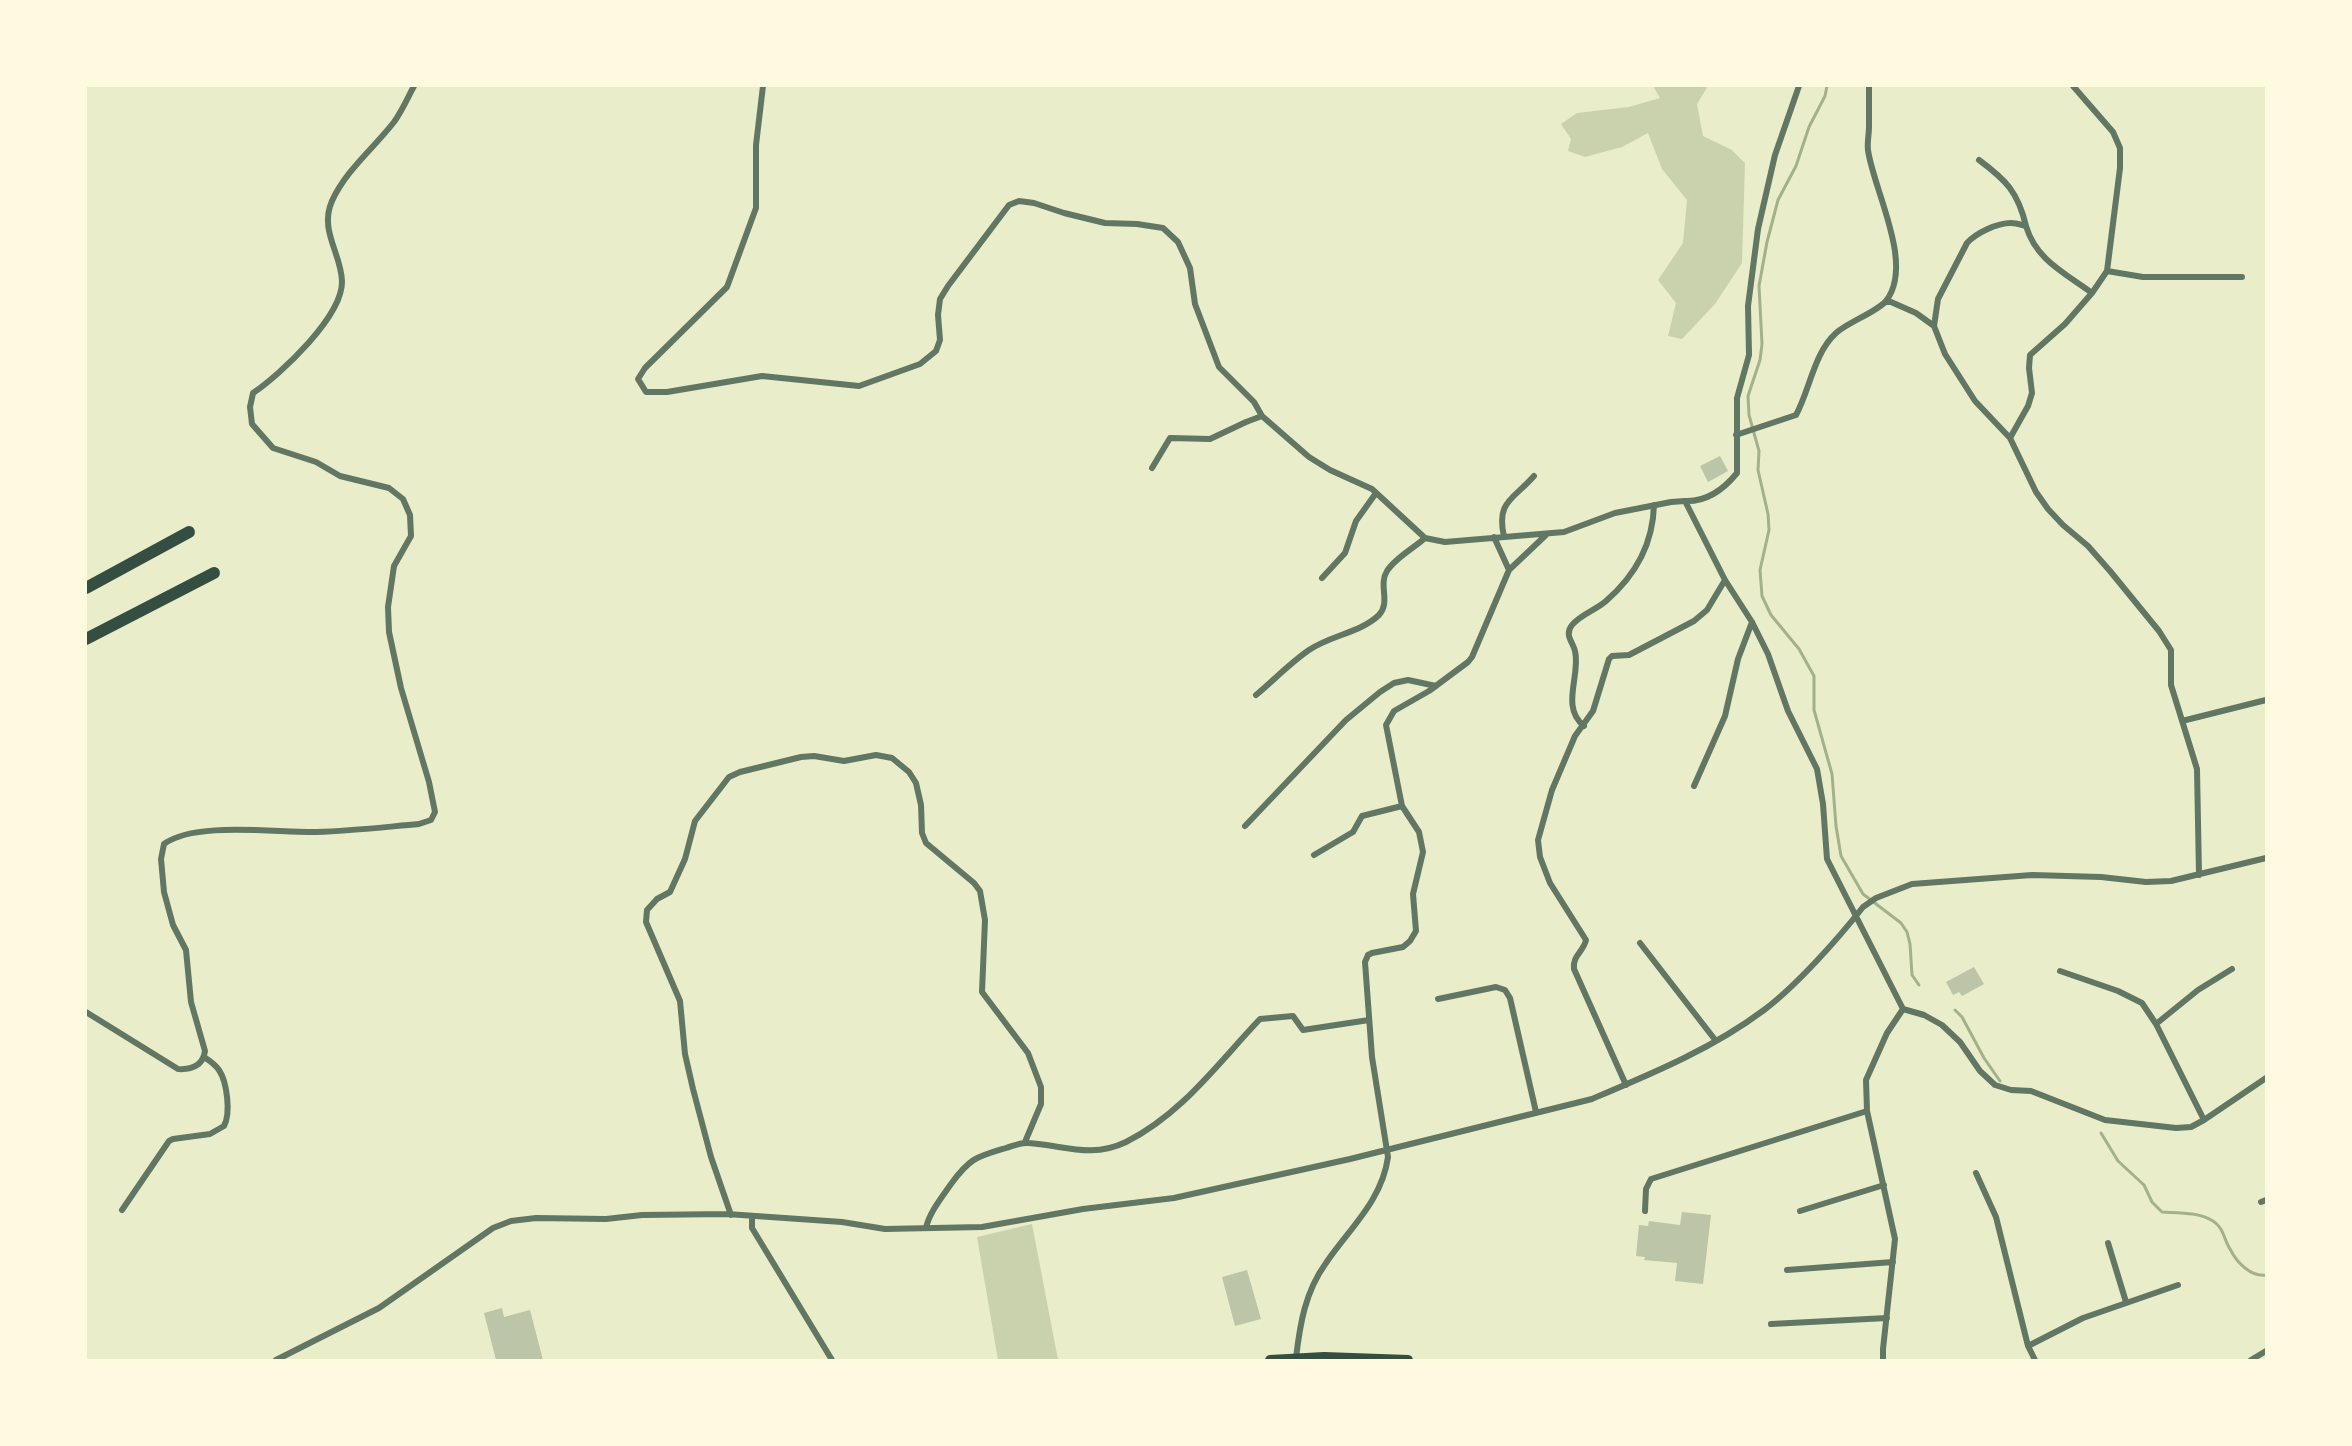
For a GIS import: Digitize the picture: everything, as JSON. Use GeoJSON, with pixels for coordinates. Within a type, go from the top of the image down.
{"type":"FeatureCollection","features":[{"type":"Feature","properties":{"kind":"highway"},"geometry":{"type":"LineString","coordinates":[[86,588],[189,532]]}},
{"type":"Feature","properties":{"kind":"highway"},"geometry":{"type":"LineString","coordinates":[[86,639],[214,573]]}},
{"type":"Feature","properties":{"kind":"main road"},"geometry":{"type":"LineString","coordinates":[[1270,1360],[1296,1358],[1408,1360]]}},
{"type":"Feature","properties":{"kind":"street"},"geometry":{"type":"LineString","coordinates":[[86,1012],[178,1069],[189,1070],[204,1058],[205,1051],[191,1002],[186,950],[173,925],[164,892],[161,860],[164,844],[173,837],[240,828],[278,833],[418,824],[430,820],[435,812],[389,632],[388,607],[394,566],[411,536],[410,515],[403,499],[389,488],[340,476],[316,462],[273,448],[252,424],[250,407],[253,393],[296,357],[324,324],[338,301],[342,282],[330,239],[328,221],[331,203],[341,184],[395,121],[414,86]]}},
{"type":"Feature","properties":{"kind":"street"},"geometry":{"type":"LineString","coordinates":[[763,86],[756,145],[756,208],[727,287],[645,368],[638,379],[646,392],[667,392],[762,376],[859,386],[920,364],[936,351],[940,340],[938,315],[940,299],[1009,205],[1019,201],[1042,205],[1105,223],[1163,228],[1178,242],[1190,268],[1195,304],[1219,367],[1254,402],[1262,416],[1309,457],[1376,493],[1425,537],[1445,543],[1564,532],[1615,513],[1700,499],[1716,493],[1737,473],[1739,456],[1736,435],[1737,398],[1749,355],[1748,306],[1758,229],[1775,155],[1799,86]]}},
{"type":"Feature","properties":{"kind":"street"},"geometry":{"type":"LineString","coordinates":[[1869,86],[1867,149],[1890,225],[1894,249],[1895,278],[1886,302]]}},
{"type":"Feature","properties":{"kind":"street"},"geometry":{"type":"LineString","coordinates":[[2010,438],[2028,406],[2032,393],[2028,368],[2031,355],[2065,324],[2092,293],[2107,271],[2120,168],[2120,148],[2113,132],[2073,86]]}},
{"type":"Feature","properties":{"kind":"street"},"geometry":{"type":"LineString","coordinates":[[1979,160],[2006,181],[2023,213],[2031,243],[2045,259],[2092,293]]}},
{"type":"Feature","properties":{"kind":"street"},"geometry":{"type":"LineString","coordinates":[[2026,226],[2011,223],[1973,237],[1967,243],[1938,299],[1934,326],[1945,354],[1975,401],[2010,438],[2036,492],[2048,509],[2088,546],[2171,650],[2170,685],[2197,769],[2199,875]]}},
{"type":"Feature","properties":{"kind":"street"},"geometry":{"type":"LineString","coordinates":[[2107,271],[2144,277],[2242,277]]}},
{"type":"Feature","properties":{"kind":"street"},"geometry":{"type":"LineString","coordinates":[[1736,435],[1796,415],[1806,397],[1820,353],[1836,333],[1886,302],[1916,313],[1934,326]]}},
{"type":"Feature","properties":{"kind":"street"},"geometry":{"type":"LineString","coordinates":[[1152,468],[1170,438],[1210,440],[1262,416]]}},
{"type":"Feature","properties":{"kind":"street"},"geometry":{"type":"LineString","coordinates":[[1504,537],[1502,512],[1534,476]]}},
{"type":"Feature","properties":{"kind":"street"},"geometry":{"type":"LineString","coordinates":[[1322,578],[1345,553],[1356,522],[1376,493]]}},
{"type":"Feature","properties":{"kind":"street"},"geometry":{"type":"LineString","coordinates":[[1685,501],[1725,580],[1752,622],[1768,654],[1788,711],[1817,769],[1823,804],[1827,859],[1903,1009],[1924,1015],[1942,1025],[1960,1042],[1980,1071],[1995,1085],[2011,1090],[2031,1091],[2105,1119],[2176,1128],[2191,1127],[2266,1078]]}},
{"type":"Feature","properties":{"kind":"street"},"geometry":{"type":"LineString","coordinates":[[1584,726],[1572,706],[1576,658],[1569,632],[1571,626],[1578,620],[1605,602],[1641,558],[1650,538],[1654,505]]}},
{"type":"Feature","properties":{"kind":"street"},"geometry":{"type":"LineString","coordinates":[[1296,1358],[1300,1322],[1312,1286],[1326,1262],[1362,1218],[1379,1187],[1386,1168],[1386,1149],[1369,1020],[1365,962],[1368,955],[1403,947],[1416,931],[1413,894],[1423,852],[1422,841],[1402,806],[1386,724],[1394,711],[1436,686],[1472,657],[1509,570],[1547,534]]}},
{"type":"Feature","properties":{"kind":"street"},"geometry":{"type":"LineString","coordinates":[[1256,694],[1309,650],[1355,630],[1378,615],[1386,600],[1384,578],[1388,570],[1425,537]]}},
{"type":"Feature","properties":{"kind":"street"},"geometry":{"type":"LineString","coordinates":[[1494,537],[1509,570]]}},
{"type":"Feature","properties":{"kind":"street"},"geometry":{"type":"LineString","coordinates":[[1626,1085],[1574,969],[1575,958],[1586,940],[1550,883],[1540,857],[1538,840],[1552,790],[1575,736],[1593,711],[1609,659],[1612,656],[1629,655],[1695,621],[1707,610],[1725,580]]}},
{"type":"Feature","properties":{"kind":"street"},"geometry":{"type":"LineString","coordinates":[[1694,786],[1725,716],[1738,659],[1752,622]]}},
{"type":"Feature","properties":{"kind":"street"},"geometry":{"type":"LineString","coordinates":[[1245,826],[1346,720],[1380,692],[1394,683],[1408,680],[1436,686]]}},
{"type":"Feature","properties":{"kind":"street"},"geometry":{"type":"LineString","coordinates":[[2182,721],[2266,700]]}},
{"type":"Feature","properties":{"kind":"street"},"geometry":{"type":"LineString","coordinates":[[731,1215],[711,1156],[693,1089],[685,1054],[680,1001],[646,922],[647,910],[657,899],[670,892],[685,859],[695,821],[729,777],[771,763],[814,756],[844,761],[876,755],[892,758],[909,772],[919,793],[922,833],[926,843],[974,883],[980,891],[985,920],[982,992],[1028,1053],[1041,1087],[1041,1104],[1025,1142]]}},
{"type":"Feature","properties":{"kind":"street"},"geometry":{"type":"LineString","coordinates":[[1314,855],[1353,832],[1362,816],[1402,806]]}},
{"type":"Feature","properties":{"kind":"street"},"geometry":{"type":"LineString","coordinates":[[276,1360],[379,1308],[493,1228],[511,1221],[536,1218],[606,1219],[642,1215],[731,1215],[842,1222],[885,1229],[982,1227],[1083,1209],[1174,1198],[1350,1159],[1592,1099],[1626,1085],[1716,1041],[1764,1010],[1785,991],[1865,905],[1875,898],[1912,884],[2032,875],[2101,877],[2146,882],[2171,881],[2266,858]]}},
{"type":"Feature","properties":{"kind":"street"},"geometry":{"type":"LineString","coordinates":[[1640,943],[1716,1041]]}},
{"type":"Feature","properties":{"kind":"street"},"geometry":{"type":"LineString","coordinates":[[2156,1024],[2198,990],[2232,969]]}},
{"type":"Feature","properties":{"kind":"street"},"geometry":{"type":"LineString","coordinates":[[2060,971],[2132,997],[2142,1003],[2156,1024],[2204,1120]]}},
{"type":"Feature","properties":{"kind":"street"},"geometry":{"type":"LineString","coordinates":[[1438,999],[1496,987],[1505,990],[1510,998],[1536,1112]]}},
{"type":"Feature","properties":{"kind":"street"},"geometry":{"type":"LineString","coordinates":[[1883,1360],[1882,1349],[1895,1239],[1867,1111],[1866,1080],[1887,1033],[1903,1009]]}},
{"type":"Feature","properties":{"kind":"street"},"geometry":{"type":"LineString","coordinates":[[926,1228],[941,1199],[964,1167],[978,1156],[1025,1142],[1082,1151],[1102,1150],[1123,1143],[1151,1129],[1216,1070],[1260,1019],[1293,1016],[1303,1030],[1369,1020]]}},
{"type":"Feature","properties":{"kind":"street"},"geometry":{"type":"LineString","coordinates":[[122,1210],[169,1141],[173,1138],[217,1131],[227,1121],[223,1078],[213,1063],[204,1058]]}},
{"type":"Feature","properties":{"kind":"street"},"geometry":{"type":"LineString","coordinates":[[1645,1211],[1646,1189],[1652,1179],[1867,1111]]}},
{"type":"Feature","properties":{"kind":"street"},"geometry":{"type":"LineString","coordinates":[[1976,1173],[1996,1218],[2028,1346],[2035,1360]]}},
{"type":"Feature","properties":{"kind":"street"},"geometry":{"type":"LineString","coordinates":[[1800,1211],[1884,1185]]}},
{"type":"Feature","properties":{"kind":"street"},"geometry":{"type":"LineString","coordinates":[[752,1216],[752,1228],[832,1360]]}},
{"type":"Feature","properties":{"kind":"street"},"geometry":{"type":"LineString","coordinates":[[2108,1243],[2126,1302]]}},
{"type":"Feature","properties":{"kind":"street"},"geometry":{"type":"LineString","coordinates":[[1786,1270],[1893,1262]]}},
{"type":"Feature","properties":{"kind":"street"},"geometry":{"type":"LineString","coordinates":[[2028,1346],[2083,1318],[2178,1285]]}},
{"type":"Feature","properties":{"kind":"street"},"geometry":{"type":"LineString","coordinates":[[1771,1324],[1887,1318]]}},
{"type":"Feature","properties":{"kind":"street"},"geometry":{"type":"LineString","coordinates":[[2251,1360],[2266,1351]]}},
{"type":"Feature","properties":{"kind":"green space"},"geometry":{"type":"Polygon","coordinates":[[[1653,86],[1708,86],[1697,104],[1703,136],[1732,150],[1745,163],[1742,263],[1715,304],[1682,339],[1668,336],[1676,303],[1658,280],[1683,243],[1687,200],[1662,169],[1648,133],[1622,147],[1585,157],[1568,151],[1571,139],[1561,124],[1577,113],[1629,107],[1660,98],[1653,86]]]}},
{"type":"Feature","properties":{"kind":"green space"},"geometry":{"type":"Polygon","coordinates":[[[1032,1224],[1058,1360],[998,1360],[977,1237],[1032,1224]]]}},
{"type":"Feature","properties":{"kind":"building"},"geometry":{"type":"Polygon","coordinates":[[[1720,456],[1728,471],[1708,482],[1700,466],[1720,456]]]}},
{"type":"Feature","properties":{"kind":"building"},"geometry":{"type":"Polygon","coordinates":[[[1974,967],[1984,984],[1962,996],[1959,992],[1953,995],[1946,982],[1974,967]]]}},
{"type":"Feature","properties":{"kind":"building"},"geometry":{"type":"Polygon","coordinates":[[[1682,1212],[1711,1215],[1703,1284],[1675,1281],[1677,1263],[1644,1260],[1645,1257],[1636,1256],[1639,1225],[1648,1226],[1649,1221],[1680,1225],[1682,1212]]]}},
{"type":"Feature","properties":{"kind":"building"},"geometry":{"type":"Polygon","coordinates":[[[1247,1270],[1261,1319],[1235,1326],[1222,1277],[1247,1270]]]}},
{"type":"Feature","properties":{"kind":"building"},"geometry":{"type":"Polygon","coordinates":[[[502,1308],[504,1317],[530,1310],[543,1360],[496,1360],[484,1313],[502,1308]]]}},
{"type":"Feature","properties":{"kind":"waterway"},"geometry":{"type":"LineString","coordinates":[[1827,86],[1825,96],[1809,127],[1796,166],[1778,200],[1759,286],[1762,344],[1760,360],[1748,396],[1749,415],[1759,451],[1758,470],[1768,514],[1769,530],[1760,570],[1762,596],[1771,615],[1799,649],[1814,676],[1814,710],[1832,774],[1841,856],[1863,894],[1901,923],[1907,932],[1912,975],[1919,985]]}},
{"type":"Feature","properties":{"kind":"waterway"},"geometry":{"type":"LineString","coordinates":[[1955,1010],[1962,1017],[1984,1058],[2000,1081]]}},
{"type":"Feature","properties":{"kind":"waterway"},"geometry":{"type":"LineString","coordinates":[[2101,1133],[2118,1161],[2144,1185],[2152,1202],[2162,1212],[2195,1214],[2213,1221],[2241,1264],[2255,1274],[2266,1275]]}}]}
